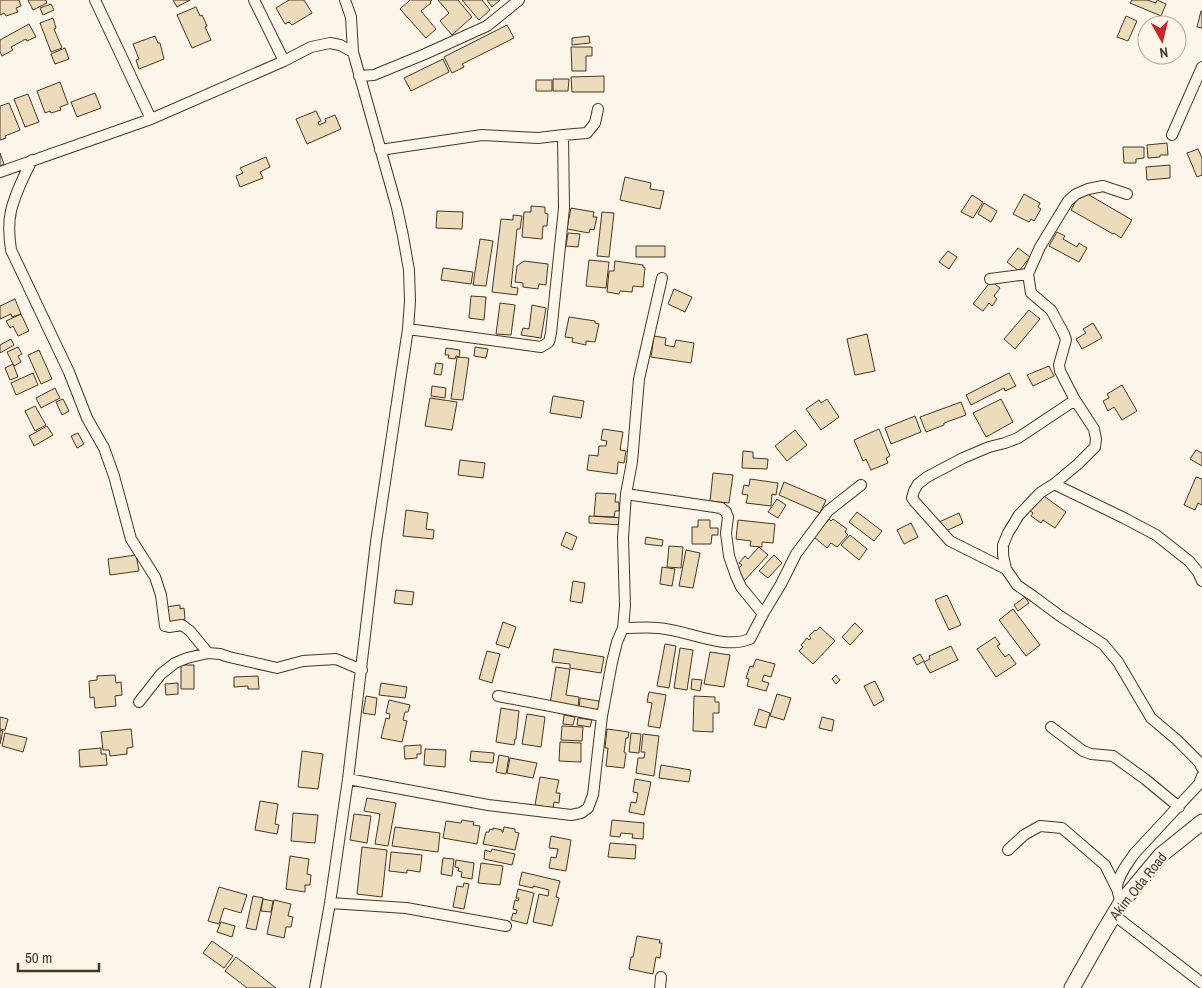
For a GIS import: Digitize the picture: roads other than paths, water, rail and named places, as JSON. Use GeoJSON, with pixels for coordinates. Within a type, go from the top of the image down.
{"type":"FeatureCollection","features":[{"type":"Feature","properties":{"kind":"main road","name":"Akim Oda Road"},"geometry":{"type":"LineString","coordinates":[[1072,988],[1117,902],[1161,855],[1202,822]]}},
{"type":"Feature","properties":{"kind":"street"},"geometry":{"type":"LineString","coordinates":[[95,0],[151,120]]}},
{"type":"Feature","properties":{"kind":"street"},"geometry":{"type":"LineString","coordinates":[[254,0],[284,61]]}},
{"type":"Feature","properties":{"kind":"street"},"geometry":{"type":"LineString","coordinates":[[315,988],[348,780],[376,542],[408,329],[410,301],[409,270],[403,236],[353,52],[351,17],[345,0]]}},
{"type":"Feature","properties":{"kind":"street"},"geometry":{"type":"LineString","coordinates":[[359,76],[374,75],[487,26],[519,0]]}},
{"type":"Feature","properties":{"kind":"street"},"geometry":{"type":"LineString","coordinates":[[0,172],[151,120],[284,61],[311,47],[330,43],[340,45],[353,52]]}},
{"type":"Feature","properties":{"kind":"street"},"geometry":{"type":"LineString","coordinates":[[1172,134],[1202,67]]}},
{"type":"Feature","properties":{"kind":"street"},"geometry":{"type":"LineString","coordinates":[[380,150],[482,135],[538,138],[587,133],[595,123],[598,109]]}},
{"type":"Feature","properties":{"kind":"street"},"geometry":{"type":"LineString","coordinates":[[408,329],[541,347],[549,342],[564,208],[563,134]]}},
{"type":"Feature","properties":{"kind":"street"},"geometry":{"type":"LineString","coordinates":[[32,160],[20,185],[11,211],[10,250],[69,372],[87,418],[104,448],[114,476],[131,539],[155,577],[161,595],[165,626],[182,625],[190,631],[208,652]]}},
{"type":"Feature","properties":{"kind":"street"},"geometry":{"type":"LineString","coordinates":[[1127,194],[1103,186],[1088,189],[1068,200],[1040,246],[1028,274],[1031,293],[1051,310],[1064,334],[1066,340],[1059,365],[1060,371],[1075,400],[1094,429],[1096,439],[1094,446],[1078,464],[1040,493],[1019,515],[1003,545],[1003,555],[1006,569],[1017,585],[1103,644],[1118,662],[1150,718],[1194,756],[1202,768]]}},
{"type":"Feature","properties":{"kind":"street"},"geometry":{"type":"LineString","coordinates":[[990,279],[1028,274]]}},
{"type":"Feature","properties":{"kind":"street"},"geometry":{"type":"LineString","coordinates":[[348,780],[488,805],[571,815],[580,813],[588,808],[593,795],[602,716],[612,662],[623,628],[625,606],[623,538],[626,494],[632,462],[639,379],[662,278]]}},
{"type":"Feature","properties":{"kind":"street"},"geometry":{"type":"LineString","coordinates":[[1006,569],[950,541],[912,498],[914,491],[918,484],[927,477],[963,458],[1018,438],[1075,400]]}},
{"type":"Feature","properties":{"kind":"street"},"geometry":{"type":"LineString","coordinates":[[1054,484],[1156,535],[1189,560],[1202,581]]}},
{"type":"Feature","properties":{"kind":"street"},"geometry":{"type":"LineString","coordinates":[[623,628],[659,628],[731,643],[750,639],[796,554],[828,511],[861,485]]}},
{"type":"Feature","properties":{"kind":"street"},"geometry":{"type":"LineString","coordinates":[[626,494],[721,508],[726,512],[728,517],[726,533],[729,556],[736,576],[741,587],[763,614]]}},
{"type":"Feature","properties":{"kind":"street"},"geometry":{"type":"LineString","coordinates":[[138,702],[161,674],[175,663],[208,652],[277,668],[303,661],[336,659],[362,670]]}},
{"type":"Feature","properties":{"kind":"street"},"geometry":{"type":"LineString","coordinates":[[498,696],[602,716]]}},
{"type":"Feature","properties":{"kind":"street"},"geometry":{"type":"LineString","coordinates":[[1051,727],[1083,751],[1091,754],[1113,756],[1146,779],[1179,807]]}},
{"type":"Feature","properties":{"kind":"street"},"geometry":{"type":"LineString","coordinates":[[1117,902],[1119,879],[1134,854],[1179,807],[1199,784],[1202,776]]}},
{"type":"Feature","properties":{"kind":"street"},"geometry":{"type":"LineString","coordinates":[[1008,850],[1024,835],[1040,826],[1062,828],[1105,865],[1117,902],[1202,983]]}},
{"type":"Feature","properties":{"kind":"street"},"geometry":{"type":"LineString","coordinates":[[330,903],[406,908],[506,926]]}},
{"type":"Feature","properties":{"kind":"street"},"geometry":{"type":"LineString","coordinates":[[660,988],[661,977]]}}]}
